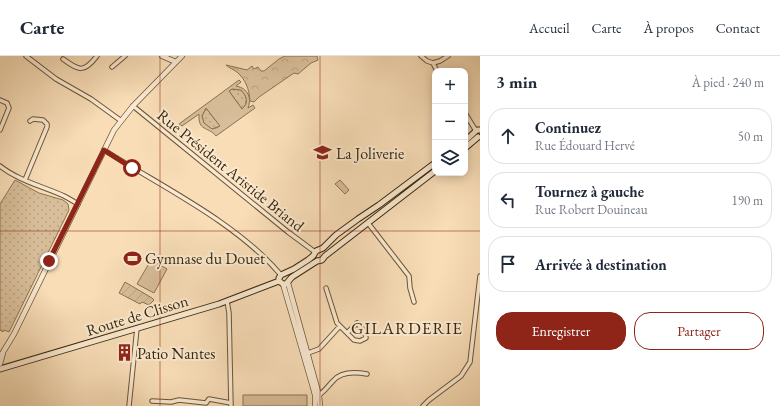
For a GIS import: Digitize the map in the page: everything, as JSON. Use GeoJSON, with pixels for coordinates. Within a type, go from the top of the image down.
{"type":"FeatureCollection","features":[{"type":"Feature","properties":{"kind":"main road"},"geometry":{"type":"LineString","coordinates":[[467,140],[478,134]]}},
{"type":"Feature","properties":{"kind":"main road"},"geometry":{"type":"LineString","coordinates":[[468,145],[478,134]]}},
{"type":"Feature","properties":{"kind":"main road"},"geometry":{"type":"LineString","coordinates":[[283,274],[289,276],[285,282],[279,278],[283,274],[308,260],[336,235],[376,208],[432,166]]}},
{"type":"Feature","properties":{"kind":"main road"},"geometry":{"type":"LineString","coordinates":[[316,252],[324,253],[325,256],[432,173]]}},
{"type":"Feature","properties":{"kind":"main road"},"geometry":{"type":"LineString","coordinates":[[316,252],[314,259],[318,261]]}},
{"type":"Feature","properties":{"kind":"main road","name":"Route de Clisson"},"geometry":{"type":"LineString","coordinates":[[0,369],[227,301],[285,282],[322,260],[325,256]]}},
{"type":"Feature","properties":{"kind":"street"},"geometry":{"type":"LineString","coordinates":[[26,56],[32,58],[56,79],[91,99],[120,120]]}},
{"type":"Feature","properties":{"kind":"street"},"geometry":{"type":"LineString","coordinates":[[63,59],[75,68],[82,69],[90,66],[97,56]]}},
{"type":"Feature","properties":{"kind":"street"},"geometry":{"type":"LineString","coordinates":[[112,67],[125,56]]}},
{"type":"Feature","properties":{"kind":"street"},"geometry":{"type":"LineString","coordinates":[[162,56],[174,64]]}},
{"type":"Feature","properties":{"kind":"street"},"geometry":{"type":"LineString","coordinates":[[0,356],[14,334],[120,120],[182,56]]}},
{"type":"Feature","properties":{"kind":"street"},"geometry":{"type":"LineString","coordinates":[[421,56],[427,61],[433,63],[448,56]]}},
{"type":"Feature","properties":{"kind":"street"},"geometry":{"type":"LineString","coordinates":[[433,63],[436,68]]}},
{"type":"Feature","properties":{"kind":"street"},"geometry":{"type":"LineString","coordinates":[[0,100],[7,103],[9,108],[0,130]]}},
{"type":"Feature","properties":{"kind":"street","name":"Rue Président Aristide Briand"},"geometry":{"type":"LineString","coordinates":[[133,106],[288,232],[316,252]]}},
{"type":"Feature","properties":{"kind":"street"},"geometry":{"type":"LineString","coordinates":[[468,118],[478,134]]}},
{"type":"Feature","properties":{"kind":"street"},"geometry":{"type":"LineString","coordinates":[[25,180],[47,127],[47,124],[43,120],[33,119],[30,121]]}},
{"type":"Feature","properties":{"kind":"street"},"geometry":{"type":"LineString","coordinates":[[104,150],[215,218],[260,253],[283,274]]}},
{"type":"Feature","properties":{"kind":"street"},"geometry":{"type":"LineString","coordinates":[[0,166],[38,187],[64,196],[78,204]]}},
{"type":"Feature","properties":{"kind":"street"},"geometry":{"type":"LineString","coordinates":[[368,223],[409,276],[410,288],[414,302]]}},
{"type":"Feature","properties":{"kind":"street"},"geometry":{"type":"LineString","coordinates":[[423,406],[461,376],[470,362],[480,276]]}},
{"type":"Feature","properties":{"kind":"street"},"geometry":{"type":"LineString","coordinates":[[285,282],[308,353],[319,395],[320,406]]}},
{"type":"Feature","properties":{"kind":"street"},"geometry":{"type":"LineString","coordinates":[[285,282],[315,395],[315,406]]}},
{"type":"Feature","properties":{"kind":"street"},"geometry":{"type":"LineString","coordinates":[[326,288],[337,323],[340,326],[347,333],[354,340],[360,341],[366,338],[365,332],[357,323],[347,333]]}},
{"type":"Feature","properties":{"kind":"street"},"geometry":{"type":"LineString","coordinates":[[152,401],[171,402],[179,400],[206,403],[209,399],[231,404],[230,313],[227,301]]}},
{"type":"Feature","properties":{"kind":"street"},"geometry":{"type":"LineString","coordinates":[[308,353],[319,349],[340,326]]}},
{"type":"Feature","properties":{"kind":"street"},"geometry":{"type":"LineString","coordinates":[[129,406],[137,328]]}},
{"type":"Feature","properties":{"kind":"street"},"geometry":{"type":"LineString","coordinates":[[0,364],[3,359],[4,351]]}},
{"type":"Feature","properties":{"kind":"street"},"geometry":{"type":"LineString","coordinates":[[319,395],[326,390],[337,377],[356,372],[367,374]]}},
{"type":"Feature","properties":{"kind":"green space"},"geometry":{"type":"Polygon","coordinates":[[[285,56],[317,56],[318,60],[311,63],[298,74],[294,73],[254,102],[250,101],[248,89],[243,78],[226,65],[247,70],[252,66],[254,69],[258,67],[261,71],[264,71],[285,56]]]}},
{"type":"Feature","properties":{"kind":"green space"},"geometry":{"type":"Polygon","coordinates":[[[239,80],[241,82],[236,86],[244,89],[248,94],[250,101],[248,108],[253,105],[255,108],[216,136],[200,124],[199,114],[182,126],[179,124],[239,80]],[[232,89],[229,91],[242,109],[246,104],[245,95],[241,90],[232,89]],[[206,108],[202,116],[204,123],[212,129],[220,126],[206,108]]]}},
{"type":"Feature","properties":{"kind":"green space"},"geometry":{"type":"Polygon","coordinates":[[[232,89],[241,90],[245,95],[246,104],[242,109],[229,91],[232,89]]]}},
{"type":"Feature","properties":{"kind":"green space"},"geometry":{"type":"Polygon","coordinates":[[[206,108],[220,126],[212,129],[204,124],[202,116],[206,108]]]}},
{"type":"Feature","properties":{"kind":"green space"},"geometry":{"type":"Polygon","coordinates":[[[15,180],[39,193],[63,200],[68,204],[69,210],[9,332],[4,330],[3,332],[0,330],[0,204],[15,180]]]}},
{"type":"Feature","properties":{"kind":"green space"},"geometry":{"type":"Polygon","coordinates":[[[340,180],[349,190],[345,194],[335,184],[340,180]]]}},
{"type":"Feature","properties":{"kind":"green space"},"geometry":{"type":"Polygon","coordinates":[[[151,260],[167,269],[154,293],[137,284],[151,260]]]}},
{"type":"Feature","properties":{"kind":"green space"},"geometry":{"type":"Polygon","coordinates":[[[125,282],[154,300],[149,305],[142,302],[140,304],[119,293],[125,282]]]}},
{"type":"Feature","properties":{"kind":"green space"},"geometry":{"type":"Polygon","coordinates":[[[243,395],[307,395],[307,406],[243,406],[243,395]]]}},
{"type":"Feature","properties":{"kind":"place","name":"La Joliverie"},"geometry":{"type":"Point","coordinates":[323,153]}},
{"type":"Feature","properties":{"kind":"place","name":"Gymnase du Douet"},"geometry":{"type":"Point","coordinates":[132,258]}},
{"type":"Feature","properties":{"kind":"place","name":"Patio Nantes"},"geometry":{"type":"Point","coordinates":[124,353]}},
{"type":"Feature","properties":{"kind":"district","name":"GILARDERIE"},"geometry":{"type":"Point","coordinates":[407,328]}},
{"type":"Feature","properties":{"kind":"route"},"geometry":{"type":"LineString","coordinates":[[49,261],[104,150],[132,168]]}}]}
